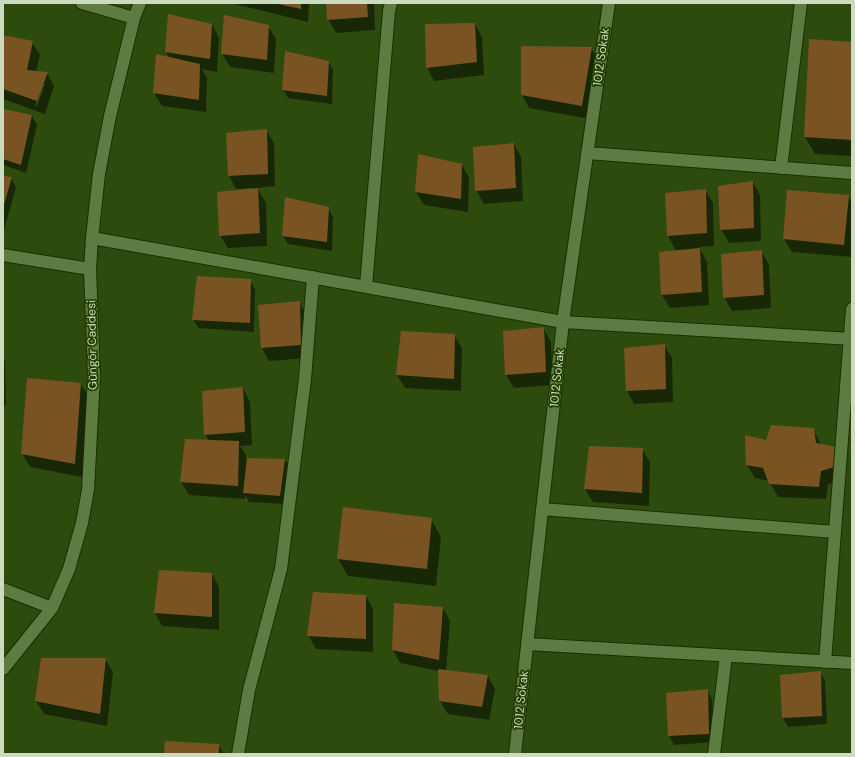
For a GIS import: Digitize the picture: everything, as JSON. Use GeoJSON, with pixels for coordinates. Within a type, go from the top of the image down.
{"type":"FeatureCollection","features":[{"type":"Feature","properties":{"kind":"street"},"geometry":{"type":"LineString","coordinates":[[82,3],[134,18]]}},
{"type":"Feature","properties":{"kind":"street","name":"Güngör Caddesi"},"geometry":{"type":"LineString","coordinates":[[3,669],[52,608],[69,569],[82,523],[88,490],[94,376],[90,269],[99,174],[110,116],[134,18],[140,3]]}},
{"type":"Feature","properties":{"kind":"street"},"geometry":{"type":"LineString","coordinates":[[366,286],[389,11],[391,3]]}},
{"type":"Feature","properties":{"kind":"street","name":"1012 Sokak"},"geometry":{"type":"LineString","coordinates":[[515,754],[563,322],[608,3]]}},
{"type":"Feature","properties":{"kind":"street"},"geometry":{"type":"LineString","coordinates":[[781,168],[801,3]]}},
{"type":"Feature","properties":{"kind":"street"},"geometry":{"type":"LineString","coordinates":[[587,153],[852,173]]}},
{"type":"Feature","properties":{"kind":"street"},"geometry":{"type":"LineString","coordinates":[[92,238],[563,322],[850,339]]}},
{"type":"Feature","properties":{"kind":"street"},"geometry":{"type":"LineString","coordinates":[[3,255],[90,269]]}},
{"type":"Feature","properties":{"kind":"street"},"geometry":{"type":"LineString","coordinates":[[238,754],[249,690],[281,569],[305,379],[313,277]]}},
{"type":"Feature","properties":{"kind":"street"},"geometry":{"type":"LineString","coordinates":[[825,662],[852,309]]}},
{"type":"Feature","properties":{"kind":"street"},"geometry":{"type":"LineString","coordinates":[[542,509],[834,532]]}},
{"type":"Feature","properties":{"kind":"street"},"geometry":{"type":"LineString","coordinates":[[3,588],[52,608]]}},
{"type":"Feature","properties":{"kind":"street"},"geometry":{"type":"LineString","coordinates":[[527,644],[852,663]]}},
{"type":"Feature","properties":{"kind":"street"},"geometry":{"type":"LineString","coordinates":[[714,754],[726,656]]}},
{"type":"Feature","properties":{"kind":"building"},"geometry":{"type":"Polygon","coordinates":[[[301,3],[301,9],[278,4],[301,3]]]}},
{"type":"Feature","properties":{"kind":"building"},"geometry":{"type":"Polygon","coordinates":[[[326,3],[367,3],[368,17],[327,20],[326,3]]]}},
{"type":"Feature","properties":{"kind":"building"},"geometry":{"type":"Polygon","coordinates":[[[168,14],[212,24],[210,59],[165,52],[168,14]]]}},
{"type":"Feature","properties":{"kind":"building"},"geometry":{"type":"Polygon","coordinates":[[[224,15],[269,25],[267,60],[221,54],[224,15]]]}},
{"type":"Feature","properties":{"kind":"building"},"geometry":{"type":"Polygon","coordinates":[[[475,23],[477,62],[426,68],[425,24],[475,23]]]}},
{"type":"Feature","properties":{"kind":"building"},"geometry":{"type":"Polygon","coordinates":[[[3,35],[33,41],[27,70],[48,72],[37,101],[3,89],[3,35]]]}},
{"type":"Feature","properties":{"kind":"building"},"geometry":{"type":"Polygon","coordinates":[[[809,39],[852,42],[852,140],[804,137],[809,39]]]}},
{"type":"Feature","properties":{"kind":"building"},"geometry":{"type":"Polygon","coordinates":[[[521,46],[592,47],[582,106],[521,95],[521,46]]]}},
{"type":"Feature","properties":{"kind":"building"},"geometry":{"type":"Polygon","coordinates":[[[285,51],[329,61],[327,96],[282,90],[285,51]]]}},
{"type":"Feature","properties":{"kind":"building"},"geometry":{"type":"Polygon","coordinates":[[[156,54],[200,64],[199,100],[153,93],[156,54]]]}},
{"type":"Feature","properties":{"kind":"building"},"geometry":{"type":"Polygon","coordinates":[[[3,109],[32,115],[21,165],[3,159],[3,109]]]}},
{"type":"Feature","properties":{"kind":"building"},"geometry":{"type":"Polygon","coordinates":[[[267,129],[268,174],[228,176],[226,133],[267,129]]]}},
{"type":"Feature","properties":{"kind":"building"},"geometry":{"type":"Polygon","coordinates":[[[514,143],[516,188],[475,191],[473,147],[514,143]]]}},
{"type":"Feature","properties":{"kind":"building"},"geometry":{"type":"Polygon","coordinates":[[[418,154],[462,164],[461,199],[415,192],[418,154]]]}},
{"type":"Feature","properties":{"kind":"building"},"geometry":{"type":"Polygon","coordinates":[[[3,176],[12,177],[3,208],[3,176]]]}},
{"type":"Feature","properties":{"kind":"building"},"geometry":{"type":"Polygon","coordinates":[[[753,181],[754,228],[720,230],[718,186],[753,181]]]}},
{"type":"Feature","properties":{"kind":"building"},"geometry":{"type":"Polygon","coordinates":[[[258,188],[260,233],[219,236],[217,192],[258,188]]]}},
{"type":"Feature","properties":{"kind":"building"},"geometry":{"type":"Polygon","coordinates":[[[706,189],[707,233],[667,236],[665,193],[706,189]]]}},
{"type":"Feature","properties":{"kind":"building"},"geometry":{"type":"Polygon","coordinates":[[[787,190],[849,195],[844,245],[783,239],[787,190]]]}},
{"type":"Feature","properties":{"kind":"building"},"geometry":{"type":"Polygon","coordinates":[[[285,197],[329,207],[327,242],[282,236],[285,197]]]}},
{"type":"Feature","properties":{"kind":"building"},"geometry":{"type":"Polygon","coordinates":[[[700,248],[702,292],[661,295],[659,252],[700,248]]]}},
{"type":"Feature","properties":{"kind":"building"},"geometry":{"type":"Polygon","coordinates":[[[762,250],[764,295],[723,298],[721,254],[762,250]]]}},
{"type":"Feature","properties":{"kind":"building"},"geometry":{"type":"Polygon","coordinates":[[[197,276],[251,279],[250,323],[192,320],[197,276]]]}},
{"type":"Feature","properties":{"kind":"building"},"geometry":{"type":"Polygon","coordinates":[[[300,301],[301,345],[261,348],[258,305],[300,301]]]}},
{"type":"Feature","properties":{"kind":"building"},"geometry":{"type":"Polygon","coordinates":[[[544,327],[546,372],[505,375],[503,331],[544,327]]]}},
{"type":"Feature","properties":{"kind":"building"},"geometry":{"type":"Polygon","coordinates":[[[401,331],[455,334],[454,379],[396,375],[401,331]]]}},
{"type":"Feature","properties":{"kind":"building"},"geometry":{"type":"Polygon","coordinates":[[[665,344],[666,389],[626,391],[624,348],[665,344]]]}},
{"type":"Feature","properties":{"kind":"building"},"geometry":{"type":"Polygon","coordinates":[[[27,378],[81,383],[75,464],[21,454],[27,378]]]}},
{"type":"Feature","properties":{"kind":"building"},"geometry":{"type":"Polygon","coordinates":[[[243,387],[245,432],[204,435],[202,391],[243,387]]]}},
{"type":"Feature","properties":{"kind":"building"},"geometry":{"type":"Polygon","coordinates":[[[771,425],[814,428],[816,443],[836,447],[838,466],[821,471],[819,487],[769,484],[763,468],[746,465],[745,435],[766,440],[771,425]]]}},
{"type":"Feature","properties":{"kind":"building"},"geometry":{"type":"Polygon","coordinates":[[[185,439],[239,441],[238,486],[180,482],[185,439]]]}},
{"type":"Feature","properties":{"kind":"building"},"geometry":{"type":"Polygon","coordinates":[[[589,446],[643,448],[642,493],[584,489],[589,446]]]}},
{"type":"Feature","properties":{"kind":"building"},"geometry":{"type":"Polygon","coordinates":[[[247,458],[285,459],[280,496],[243,493],[247,458]]]}},
{"type":"Feature","properties":{"kind":"building"},"geometry":{"type":"Polygon","coordinates":[[[343,507],[432,518],[427,569],[337,559],[343,507]]]}},
{"type":"Feature","properties":{"kind":"building"},"geometry":{"type":"Polygon","coordinates":[[[159,570],[212,573],[212,617],[154,613],[159,570]]]}},
{"type":"Feature","properties":{"kind":"building"},"geometry":{"type":"Polygon","coordinates":[[[313,592],[366,595],[366,639],[307,636],[313,592]]]}},
{"type":"Feature","properties":{"kind":"building"},"geometry":{"type":"Polygon","coordinates":[[[394,603],[443,607],[439,660],[392,650],[394,603]]]}},
{"type":"Feature","properties":{"kind":"building"},"geometry":{"type":"Polygon","coordinates":[[[41,658],[106,658],[100,714],[35,701],[41,658]]]}},
{"type":"Feature","properties":{"kind":"building"},"geometry":{"type":"Polygon","coordinates":[[[438,669],[488,675],[482,707],[439,701],[438,669]]]}},
{"type":"Feature","properties":{"kind":"building"},"geometry":{"type":"Polygon","coordinates":[[[821,671],[822,716],[782,718],[780,675],[821,671]]]}},
{"type":"Feature","properties":{"kind":"building"},"geometry":{"type":"Polygon","coordinates":[[[708,689],[709,734],[668,736],[666,693],[708,689]]]}},
{"type":"Feature","properties":{"kind":"building"},"geometry":{"type":"Polygon","coordinates":[[[165,741],[219,744],[219,754],[164,754],[165,741]]]}}]}
